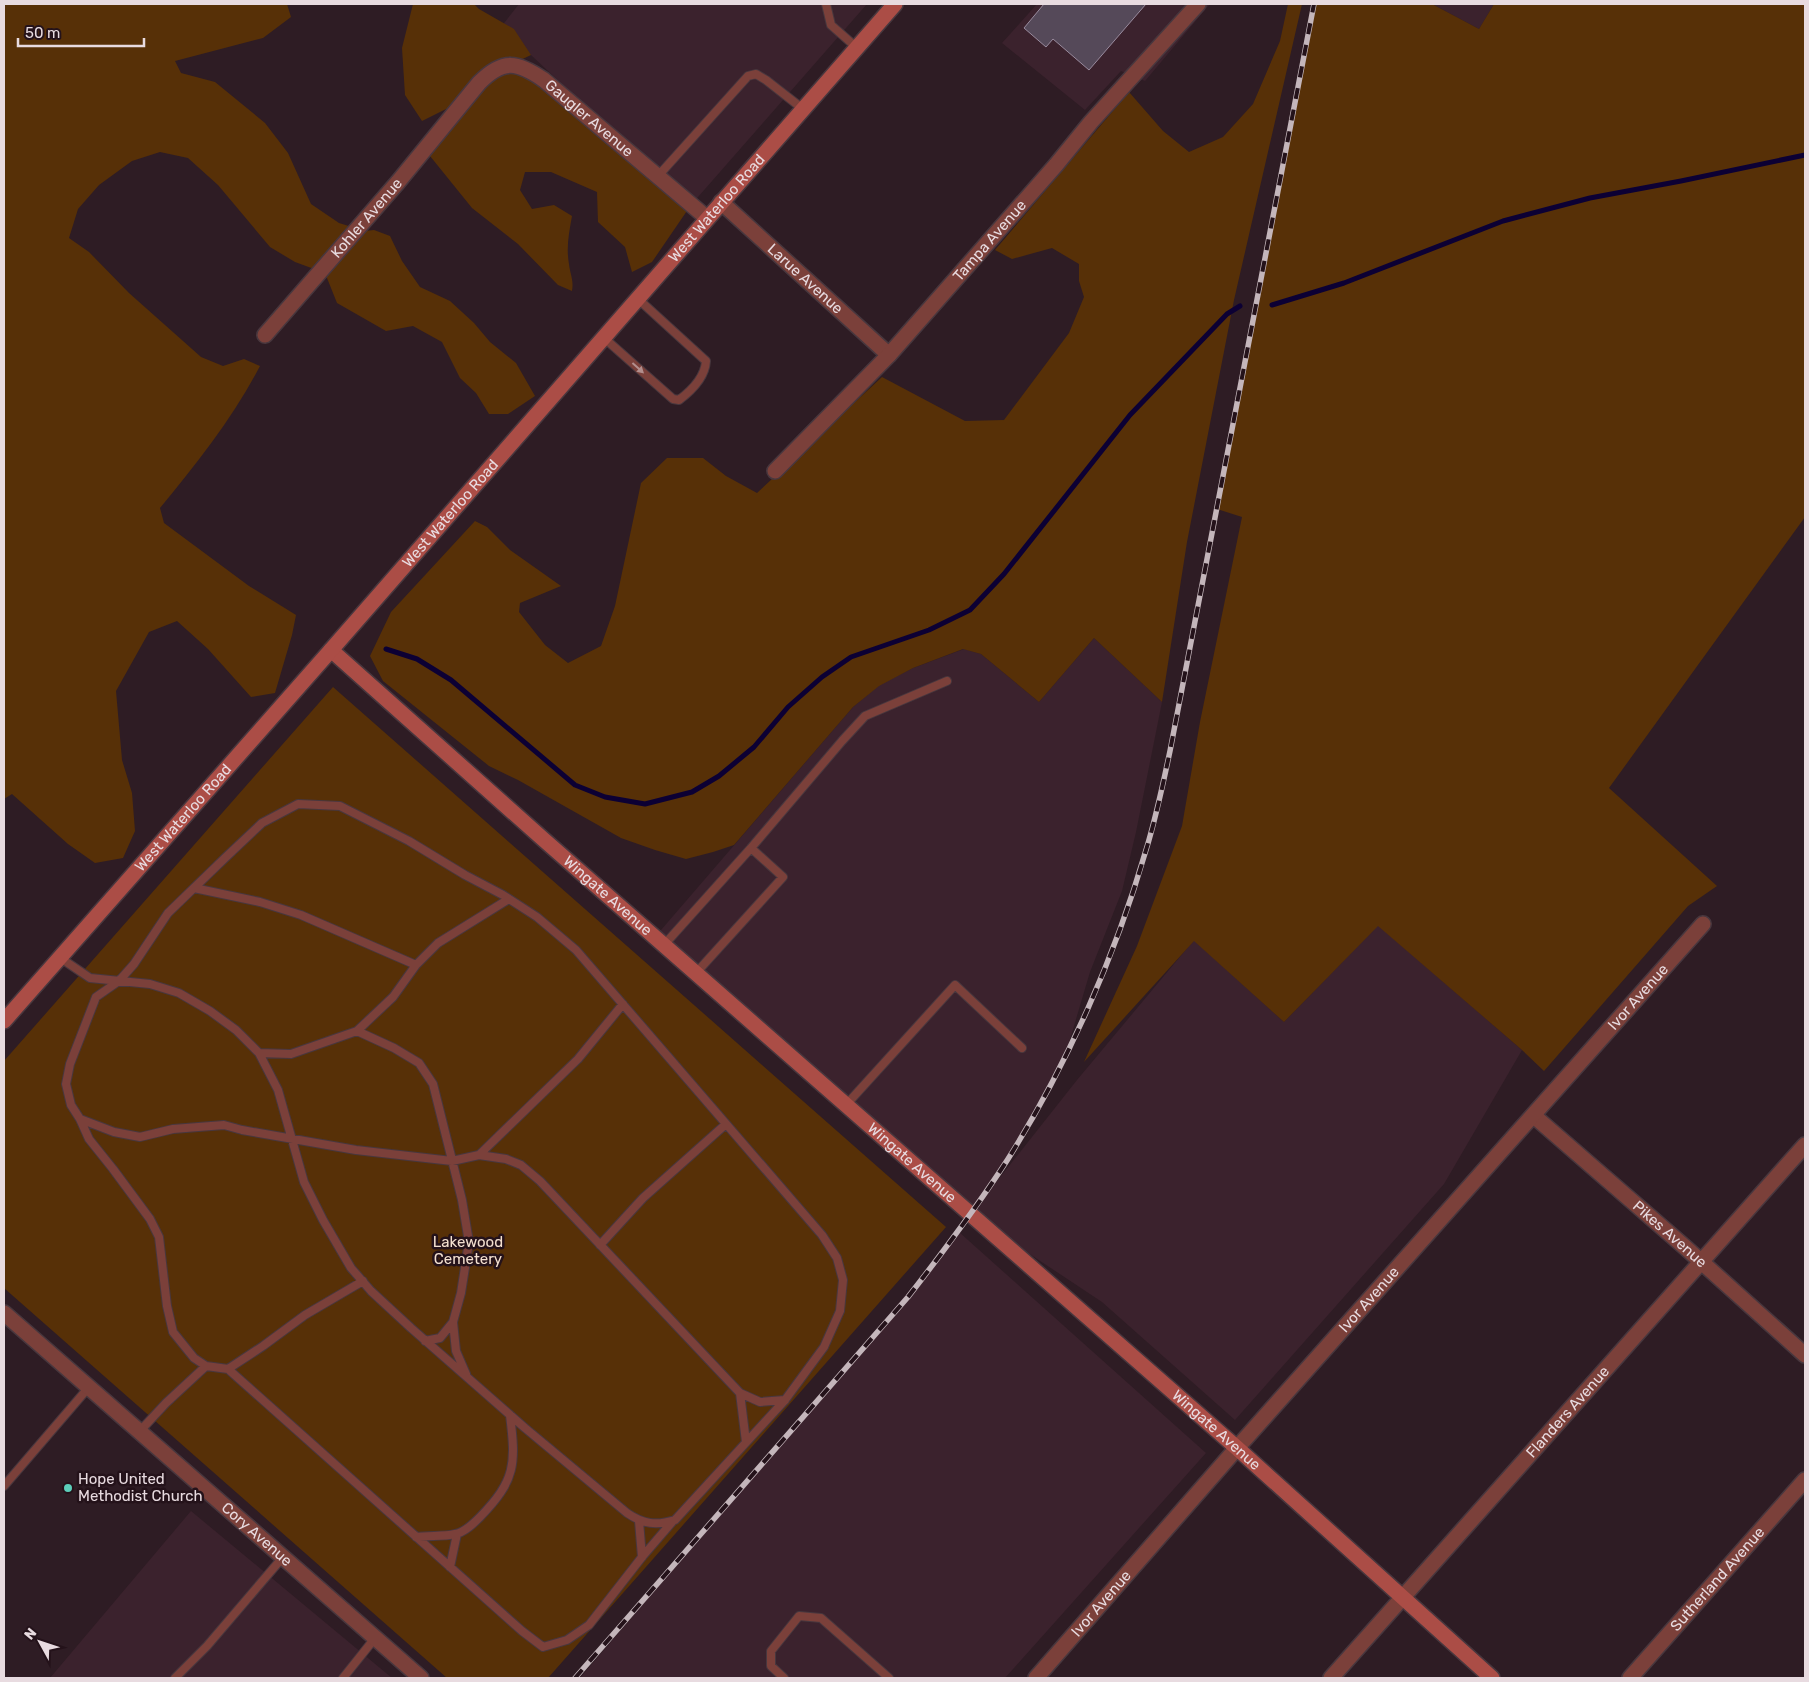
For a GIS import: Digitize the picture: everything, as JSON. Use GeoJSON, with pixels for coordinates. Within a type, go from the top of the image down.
{"type":"FeatureCollection","features":[{"type":"Feature","properties":{"kind":"street","name":"West Waterloo Road"},"geometry":{"type":"LineString","coordinates":[[4,1020],[331,650],[895,4]]}},
{"type":"Feature","properties":{"kind":"street","name":"Tampa Avenue"},"geometry":{"type":"LineString","coordinates":[[775,471],[889,354],[1044,180],[1091,122],[1198,4]]}},
{"type":"Feature","properties":{"kind":"street","name":"Gaugler Avenue"},"geometry":{"type":"LineString","coordinates":[[466,99],[485,76],[499,67],[511,64],[521,66],[544,80],[707,218]]}},
{"type":"Feature","properties":{"kind":"street","name":"Kohler Avenue"},"geometry":{"type":"LineString","coordinates":[[265,335],[398,182],[466,99]]}},
{"type":"Feature","properties":{"kind":"street","name":"Larue Avenue"},"geometry":{"type":"LineString","coordinates":[[722,202],[889,354]]}},
{"type":"Feature","properties":{"kind":"street","name":"Wingate Avenue"},"geometry":{"type":"LineString","coordinates":[[331,650],[846,1106],[1237,1448],[1492,1678]]}},
{"type":"Feature","properties":{"kind":"street","name":"Ivor Avenue"},"geometry":{"type":"LineString","coordinates":[[1036,1678],[1237,1448],[1703,924]]}},
{"type":"Feature","properties":{"kind":"street","name":"Pikes Avenue"},"geometry":{"type":"LineString","coordinates":[[1534,1116],[1805,1355]]}},
{"type":"Feature","properties":{"kind":"street","name":"Flanders Avenue"},"geometry":{"type":"LineString","coordinates":[[1331,1678],[1805,1145]]}},
{"type":"Feature","properties":{"kind":"street","name":"Cory Avenue"},"geometry":{"type":"LineString","coordinates":[[4,1313],[421,1678]]}},
{"type":"Feature","properties":{"kind":"street","name":"Sutherland Avenue"},"geometry":{"type":"LineString","coordinates":[[1630,1678],[1805,1480]]}},
{"type":"Feature","properties":{"kind":"lane"},"geometry":{"type":"LineString","coordinates":[[826,4],[831,25],[856,47]]}},
{"type":"Feature","properties":{"kind":"lane"},"geometry":{"type":"LineString","coordinates":[[658,176],[748,76],[756,74],[766,80],[802,109]]}},
{"type":"Feature","properties":{"kind":"lane"},"geometry":{"type":"LineString","coordinates":[[603,337],[673,399],[678,400],[690,392],[706,370],[706,361],[637,298]]}},
{"type":"Feature","properties":{"kind":"lane"},"geometry":{"type":"LineString","coordinates":[[664,945],[865,716],[947,681]]}},
{"type":"Feature","properties":{"kind":"lane"},"geometry":{"type":"LineString","coordinates":[[298,804],[340,806],[409,841],[509,899],[537,917],[576,950],[822,1235],[837,1258],[844,1280],[840,1311],[824,1347],[785,1400],[675,1520],[589,1625],[567,1640],[543,1647],[522,1631],[228,1369],[206,1366],[194,1358],[173,1332],[167,1306],[159,1237],[150,1219],[89,1140],[80,1119],[71,1105],[66,1084],[70,1064],[96,997],[119,981],[134,964],[168,912],[262,824],[298,804]]}},
{"type":"Feature","properties":{"kind":"lane"},"geometry":{"type":"LineString","coordinates":[[696,973],[783,877],[751,848]]}},
{"type":"Feature","properties":{"kind":"lane"},"geometry":{"type":"LineString","coordinates":[[194,888],[260,902],[301,915],[416,964]]}},
{"type":"Feature","properties":{"kind":"lane"},"geometry":{"type":"LineString","coordinates":[[259,1053],[291,1054],[357,1031],[393,997],[416,964],[438,943],[509,899]]}},
{"type":"Feature","properties":{"kind":"lane"},"geometry":{"type":"LineString","coordinates":[[59,957],[90,978],[150,984],[179,993],[210,1011],[236,1030],[259,1053],[278,1090],[304,1182],[323,1220],[351,1268],[425,1341],[467,1378],[639,1521],[661,1524],[675,1520]]}},
{"type":"Feature","properties":{"kind":"lane"},"geometry":{"type":"LineString","coordinates":[[846,1106],[955,985],[1022,1048]]}},
{"type":"Feature","properties":{"kind":"lane"},"geometry":{"type":"LineString","coordinates":[[479,1156],[578,1059],[622,1004]]}},
{"type":"Feature","properties":{"kind":"lane"},"geometry":{"type":"LineString","coordinates":[[357,1031],[394,1048],[419,1063],[433,1084],[462,1200],[469,1242],[461,1293],[453,1322],[456,1351],[467,1378]]}},
{"type":"Feature","properties":{"kind":"lane"},"geometry":{"type":"LineString","coordinates":[[80,1119],[114,1132],[140,1137],[173,1129],[224,1125],[356,1150],[452,1161],[479,1156],[506,1159],[521,1165],[540,1181],[740,1393],[760,1402],[785,1400]]}},
{"type":"Feature","properties":{"kind":"lane"},"geometry":{"type":"LineString","coordinates":[[600,1245],[643,1198],[726,1124]]}},
{"type":"Feature","properties":{"kind":"lane"},"geometry":{"type":"LineString","coordinates":[[228,1369],[305,1315],[364,1282]]}},
{"type":"Feature","properties":{"kind":"lane"},"geometry":{"type":"LineString","coordinates":[[425,1341],[440,1338],[453,1322]]}},
{"type":"Feature","properties":{"kind":"lane"},"geometry":{"type":"LineString","coordinates":[[140,1431],[166,1403],[206,1366]]}},
{"type":"Feature","properties":{"kind":"lane"},"geometry":{"type":"LineString","coordinates":[[4,1486],[89,1387]]}},
{"type":"Feature","properties":{"kind":"lane"},"geometry":{"type":"LineString","coordinates":[[740,1393],[746,1442]]}},
{"type":"Feature","properties":{"kind":"lane"},"geometry":{"type":"LineString","coordinates":[[416,1537],[457,1534],[474,1522],[495,1501],[510,1476],[514,1452],[510,1415]]}},
{"type":"Feature","properties":{"kind":"lane"},"geometry":{"type":"LineString","coordinates":[[639,1521],[642,1558]]}},
{"type":"Feature","properties":{"kind":"lane"},"geometry":{"type":"LineString","coordinates":[[450,1567],[457,1534]]}},
{"type":"Feature","properties":{"kind":"lane"},"geometry":{"type":"LineString","coordinates":[[175,1678],[207,1646],[283,1558]]}},
{"type":"Feature","properties":{"kind":"lane"},"geometry":{"type":"LineString","coordinates":[[784,1678],[771,1666],[771,1651],[799,1616],[821,1618],[889,1678]]}},
{"type":"Feature","properties":{"kind":"lane"},"geometry":{"type":"LineString","coordinates":[[343,1678],[375,1638]]}},
{"type":"Feature","properties":{"kind":"shaded area"},"geometry":{"type":"Polygon","coordinates":[[[519,4],[867,4],[691,205],[501,27],[519,4]]]}},
{"type":"Feature","properties":{"kind":"shaded area"},"geometry":{"type":"Polygon","coordinates":[[[1037,4],[1210,4],[1145,81],[1121,71],[1085,110],[1002,43],[1037,4]]]}},
{"type":"Feature","properties":{"kind":"shaded area"},"geometry":{"type":"Polygon","coordinates":[[[1432,4],[1494,4],[1479,29],[1432,4]]]}},
{"type":"Feature","properties":{"kind":"shaded area"},"geometry":{"type":"Polygon","coordinates":[[[1094,638],[1162,702],[1136,832],[1122,891],[1090,972],[1066,1053],[1027,1127],[975,1209],[1077,1080],[1194,940],[1284,1022],[1378,925],[1522,1050],[1444,1184],[1235,1420],[1102,1302],[971,1215],[655,937],[853,707],[879,685],[913,668],[964,649],[981,654],[1039,702],[1094,638]]]}},
{"type":"Feature","properties":{"kind":"shaded area"},"geometry":{"type":"Polygon","coordinates":[[[959,1232],[1206,1453],[1005,1678],[580,1678],[959,1232]]]}},
{"type":"Feature","properties":{"kind":"shaded area"},"geometry":{"type":"Polygon","coordinates":[[[191,1511],[392,1678],[50,1678],[191,1511]]]}},
{"type":"Feature","properties":{"kind":"green space"},"geometry":{"type":"Polygon","coordinates":[[[4,4],[287,4],[291,17],[263,38],[175,61],[181,73],[215,82],[265,123],[288,153],[311,204],[339,223],[365,231],[374,230],[390,236],[402,261],[420,287],[450,301],[474,323],[490,342],[516,363],[535,396],[508,414],[489,414],[476,393],[460,378],[442,342],[413,326],[386,331],[337,303],[325,273],[295,262],[270,247],[218,185],[188,158],[160,152],[132,161],[99,185],[78,209],[69,238],[89,252],[129,293],[201,357],[223,366],[244,359],[260,366],[226,422],[160,508],[164,523],[249,586],[296,615],[275,693],[251,697],[208,649],[177,621],[149,632],[116,691],[122,760],[132,793],[135,831],[123,858],[95,863],[68,844],[12,794],[4,799],[4,4]]]}},
{"type":"Feature","properties":{"kind":"green space"},"geometry":{"type":"Polygon","coordinates":[[[413,4],[474,4],[479,9],[514,29],[531,55],[512,64],[691,205],[652,262],[632,272],[625,247],[598,222],[597,192],[551,172],[525,172],[520,190],[532,209],[554,205],[572,216],[568,252],[572,291],[558,285],[518,244],[472,208],[430,156],[446,123],[464,100],[422,121],[405,95],[402,48],[413,4]]]}},
{"type":"Feature","properties":{"kind":"green space"},"geometry":{"type":"Polygon","coordinates":[[[1288,4],[1302,4],[1234,300],[1187,542],[1162,702],[1094,638],[1039,702],[981,654],[963,649],[913,668],[879,686],[853,707],[734,845],[686,859],[621,838],[518,780],[489,766],[383,681],[370,656],[391,612],[475,521],[487,527],[510,550],[561,586],[520,603],[519,612],[545,645],[568,663],[601,646],[615,606],[641,483],[667,458],[703,458],[726,476],[757,493],[882,377],[965,421],[1004,420],[1069,333],[1084,297],[1079,281],[1079,264],[1052,248],[1012,259],[995,250],[1129,92],[1163,131],[1189,152],[1223,137],[1253,104],[1280,41],[1288,4]]]}},
{"type":"Feature","properties":{"kind":"green space"},"geometry":{"type":"Polygon","coordinates":[[[1314,4],[1432,4],[1479,29],[1494,4],[1805,4],[1805,517],[1609,788],[1717,886],[1688,906],[1544,1071],[1378,926],[1284,1022],[1194,941],[1084,1062],[1137,946],[1182,826],[1200,722],[1242,517],[1217,509],[1314,4]]]}},
{"type":"Feature","properties":{"kind":"green space","name":"Lakewood Cemetery"},"geometry":{"type":"Polygon","coordinates":[[[333,687],[946,1227],[548,1678],[447,1678],[4,1288],[4,1061],[333,687]]]}},
{"type":"Feature","properties":{"kind":"building"},"geometry":{"type":"Polygon","coordinates":[[[1044,4],[1146,4],[1089,70],[1053,39],[1046,47],[1024,28],[1044,4]]]}},
{"type":"Feature","properties":{"kind":"waterway"},"geometry":{"type":"LineString","coordinates":[[1272,305],[1344,283],[1503,221],[1590,198],[1805,155]]}},
{"type":"Feature","properties":{"kind":"waterway"},"geometry":{"type":"LineString","coordinates":[[386,649],[417,659],[451,680],[575,785],[605,797],[645,804],[692,792],[719,776],[754,747],[788,707],[822,677],[851,657],[929,630],[970,610],[1004,574],[1130,415],[1227,314],[1240,306]]}},
{"type":"Feature","properties":{"kind":"railway"},"geometry":{"type":"LineString","coordinates":[[575,1678],[908,1297],[972,1212],[1008,1159],[1050,1086],[1088,1009],[1134,890],[1150,838],[1162,788],[1314,4]]}},
{"type":"Feature","properties":{"kind":"place","name":"Hope United Methodist Church"},"geometry":{"type":"Point","coordinates":[68,1488]}}]}
